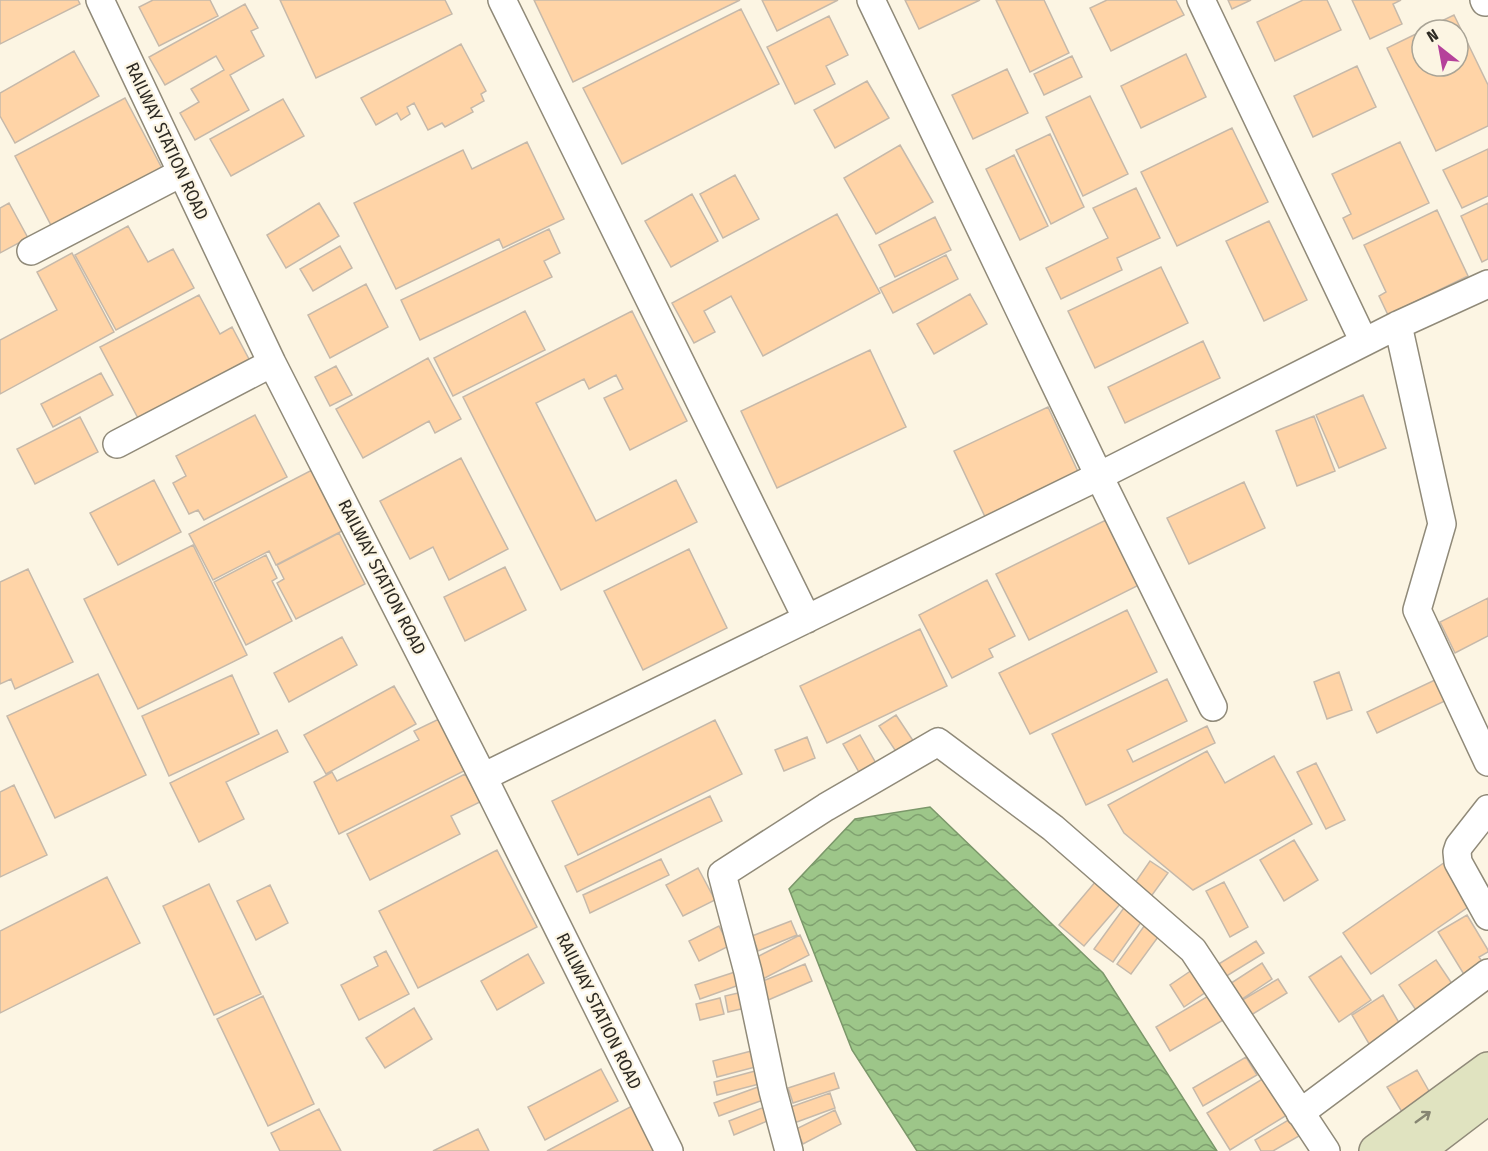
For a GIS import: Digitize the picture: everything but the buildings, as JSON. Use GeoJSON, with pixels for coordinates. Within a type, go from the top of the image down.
{"type":"FeatureCollection","features":[{"type":"Feature","properties":{"kind":"main road"},"geometry":{"type":"LineString","coordinates":[[1376,1151],[1488,1070]]}},
{"type":"Feature","properties":{"kind":"main road"},"geometry":{"type":"LineString","coordinates":[[1417,1151],[1488,1097]]}},
{"type":"Feature","properties":{"kind":"street","name":"RAILWAY STATION ROAD"},"geometry":{"type":"LineString","coordinates":[[100,0],[272,363],[483,777],[669,1151]]}},
{"type":"Feature","properties":{"kind":"street"},"geometry":{"type":"LineString","coordinates":[[502,0],[807,619]]}},
{"type":"Feature","properties":{"kind":"street"},"geometry":{"type":"LineString","coordinates":[[871,0],[1099,476],[1213,707]]}},
{"type":"Feature","properties":{"kind":"street"},"geometry":{"type":"LineString","coordinates":[[1201,0],[1364,342]]}},
{"type":"Feature","properties":{"kind":"street"},"geometry":{"type":"LineString","coordinates":[[31,251],[181,173]]}},
{"type":"Feature","properties":{"kind":"street"},"geometry":{"type":"LineString","coordinates":[[483,777],[1099,476],[1398,325],[1486,290]]}},
{"type":"Feature","properties":{"kind":"street"},"geometry":{"type":"LineString","coordinates":[[1398,325],[1442,524],[1417,610],[1488,762]]}},
{"type":"Feature","properties":{"kind":"street"},"geometry":{"type":"LineString","coordinates":[[117,444],[272,363]]}},
{"type":"Feature","properties":{"kind":"street"},"geometry":{"type":"LineString","coordinates":[[789,1151],[773,1091],[748,972],[722,874],[826,807],[938,742],[1053,828],[1193,950],[1326,1151]]}},
{"type":"Feature","properties":{"kind":"street"},"geometry":{"type":"LineString","coordinates":[[1488,809],[1459,846],[1457,852],[1458,862],[1488,916]]}},
{"type":"Feature","properties":{"kind":"street"},"geometry":{"type":"LineString","coordinates":[[1300,1113],[1488,973]]}},
{"type":"Feature","properties":{"kind":"water"},"geometry":{"type":"Polygon","coordinates":[[[930,807],[1103,973],[1217,1151],[917,1151],[852,1050],[789,889],[855,819],[930,807]]]}}]}
